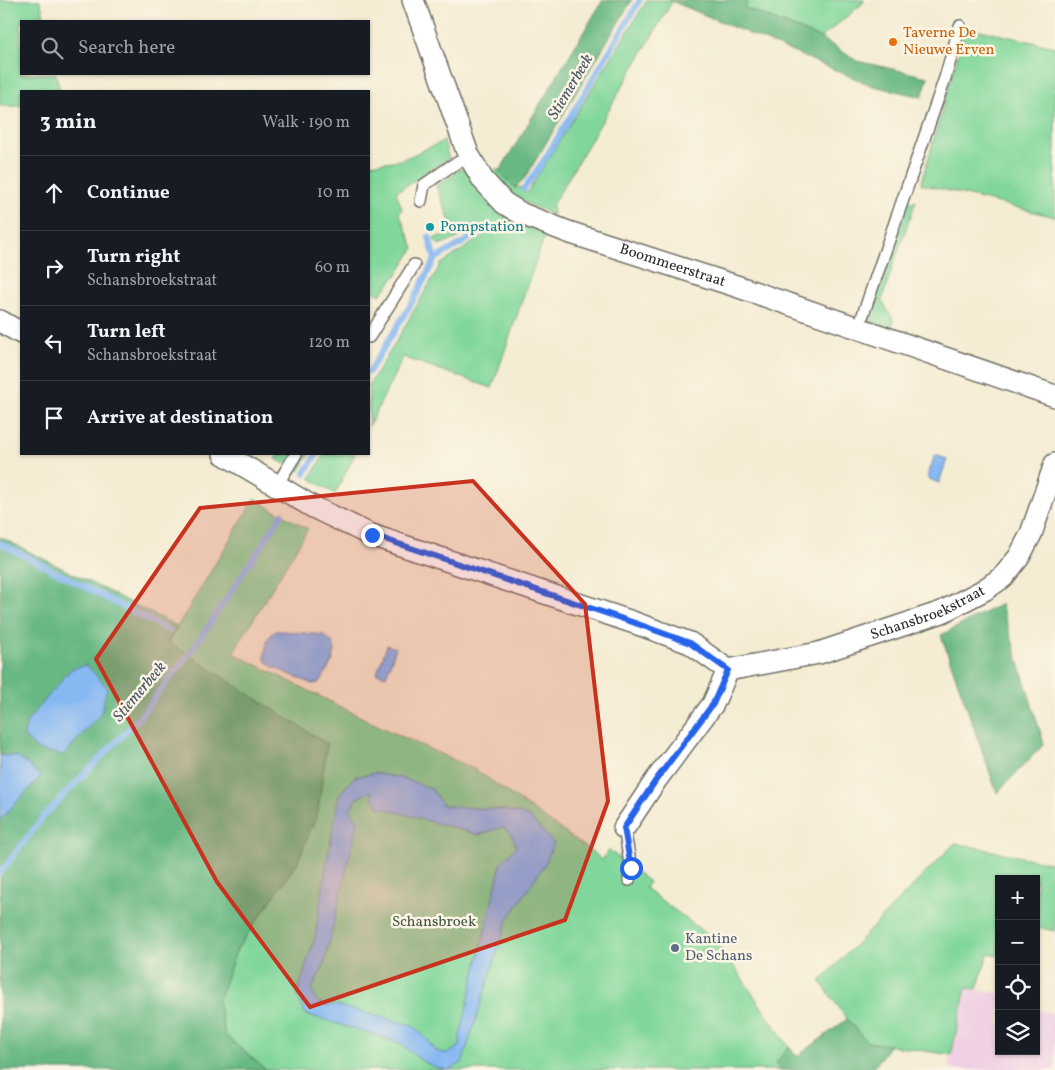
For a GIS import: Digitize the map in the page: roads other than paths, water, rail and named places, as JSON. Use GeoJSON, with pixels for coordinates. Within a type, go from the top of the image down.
{"type":"FeatureCollection","features":[{"type":"Feature","properties":{"kind":"street","name":"Boommeerstraat"},"geometry":{"type":"LineString","coordinates":[[413,0],[469,157],[483,180],[504,203],[522,214],[568,232],[736,286],[1055,396]]}},
{"type":"Feature","properties":{"kind":"street"},"geometry":{"type":"LineString","coordinates":[[0,320],[20,332]]}},
{"type":"Feature","properties":{"kind":"street"},"geometry":{"type":"LineString","coordinates":[[226,455],[313,507],[372,535],[690,643],[728,670],[713,704],[656,780],[624,828]]}},
{"type":"Feature","properties":{"kind":"street","name":"Schansbroekstraat"},"geometry":{"type":"LineString","coordinates":[[728,670],[820,653],[942,612],[984,590],[1003,577],[1019,557],[1031,534],[1055,464]]}},
{"type":"Feature","properties":{"kind":"lane"},"geometry":{"type":"LineString","coordinates":[[858,328],[941,87],[960,26]]}},
{"type":"Feature","properties":{"kind":"lane"},"geometry":{"type":"LineString","coordinates":[[421,201],[424,185],[451,166],[469,157]]}},
{"type":"Feature","properties":{"kind":"lane"},"geometry":{"type":"LineString","coordinates":[[370,335],[414,264]]}},
{"type":"Feature","properties":{"kind":"lane"},"geometry":{"type":"LineString","coordinates":[[277,485],[295,455]]}},
{"type":"Feature","properties":{"kind":"lane"},"geometry":{"type":"LineString","coordinates":[[624,828],[631,868],[629,880]]}},
{"type":"Feature","properties":{"kind":"water"},"geometry":{"type":"Polygon","coordinates":[[[935,455],[947,459],[939,483],[927,478],[935,455]]]}},
{"type":"Feature","properties":{"kind":"water"},"geometry":{"type":"Polygon","coordinates":[[[275,631],[324,635],[332,642],[335,650],[333,660],[321,681],[312,684],[273,667],[265,660],[268,638],[275,631]]]}},
{"type":"Feature","properties":{"kind":"water"},"geometry":{"type":"Polygon","coordinates":[[[387,645],[396,648],[386,676],[377,673],[387,645]]]}},
{"type":"Feature","properties":{"kind":"water"},"geometry":{"type":"Polygon","coordinates":[[[86,665],[107,687],[101,713],[64,755],[38,750],[24,736],[27,722],[71,669],[86,665]]]}},
{"type":"Feature","properties":{"kind":"water"},"geometry":{"type":"Polygon","coordinates":[[[0,755],[18,757],[41,776],[0,820],[0,755]]]}},
{"type":"Feature","properties":{"kind":"water"},"geometry":{"type":"Polygon","coordinates":[[[375,773],[405,779],[432,789],[442,805],[506,810],[528,816],[554,843],[545,864],[507,921],[462,1063],[450,1070],[435,1067],[422,1061],[400,1043],[305,1014],[297,995],[315,937],[339,795],[354,777],[375,773]],[[372,791],[357,798],[350,810],[358,821],[324,965],[312,989],[315,999],[325,1006],[335,1005],[414,1026],[436,1051],[447,1054],[460,1046],[460,1036],[501,863],[516,847],[512,836],[502,827],[479,835],[379,807],[373,799],[372,791]]]}},
{"type":"Feature","properties":{"kind":"waterway","name":"Stiemerbeek"},"geometry":{"type":"LineString","coordinates":[[524,189],[546,157],[640,0]]}},
{"type":"Feature","properties":{"kind":"waterway","name":"Stiemerbeek"},"geometry":{"type":"LineString","coordinates":[[370,370],[413,301],[435,259],[481,230]]}},
{"type":"Feature","properties":{"kind":"waterway"},"geometry":{"type":"LineString","coordinates":[[429,237],[435,259]]}},
{"type":"Feature","properties":{"kind":"waterway","name":"Stiemerbeek"},"geometry":{"type":"LineString","coordinates":[[305,473],[316,455]]}},
{"type":"Feature","properties":{"kind":"waterway","name":"Stiemerbeek"},"geometry":{"type":"LineString","coordinates":[[0,873],[44,816],[138,719],[196,645],[282,514]]}},
{"type":"Feature","properties":{"kind":"waterway"},"geometry":{"type":"LineString","coordinates":[[0,543],[170,631]]}},
{"type":"Feature","properties":{"kind":"place","name":"Taverne De Nieuwe Erven"},"geometry":{"type":"Point","coordinates":[893,42]}},
{"type":"Feature","properties":{"kind":"place","name":"Pompstation"},"geometry":{"type":"Point","coordinates":[430,227]}},
{"type":"Feature","properties":{"kind":"place","name":"Kantine De Schans"},"geometry":{"type":"Point","coordinates":[675,948]}},
{"type":"Feature","properties":{"kind":"park label","name":"Schansbroek"},"geometry":{"type":"Point","coordinates":[434,922]}}]}
